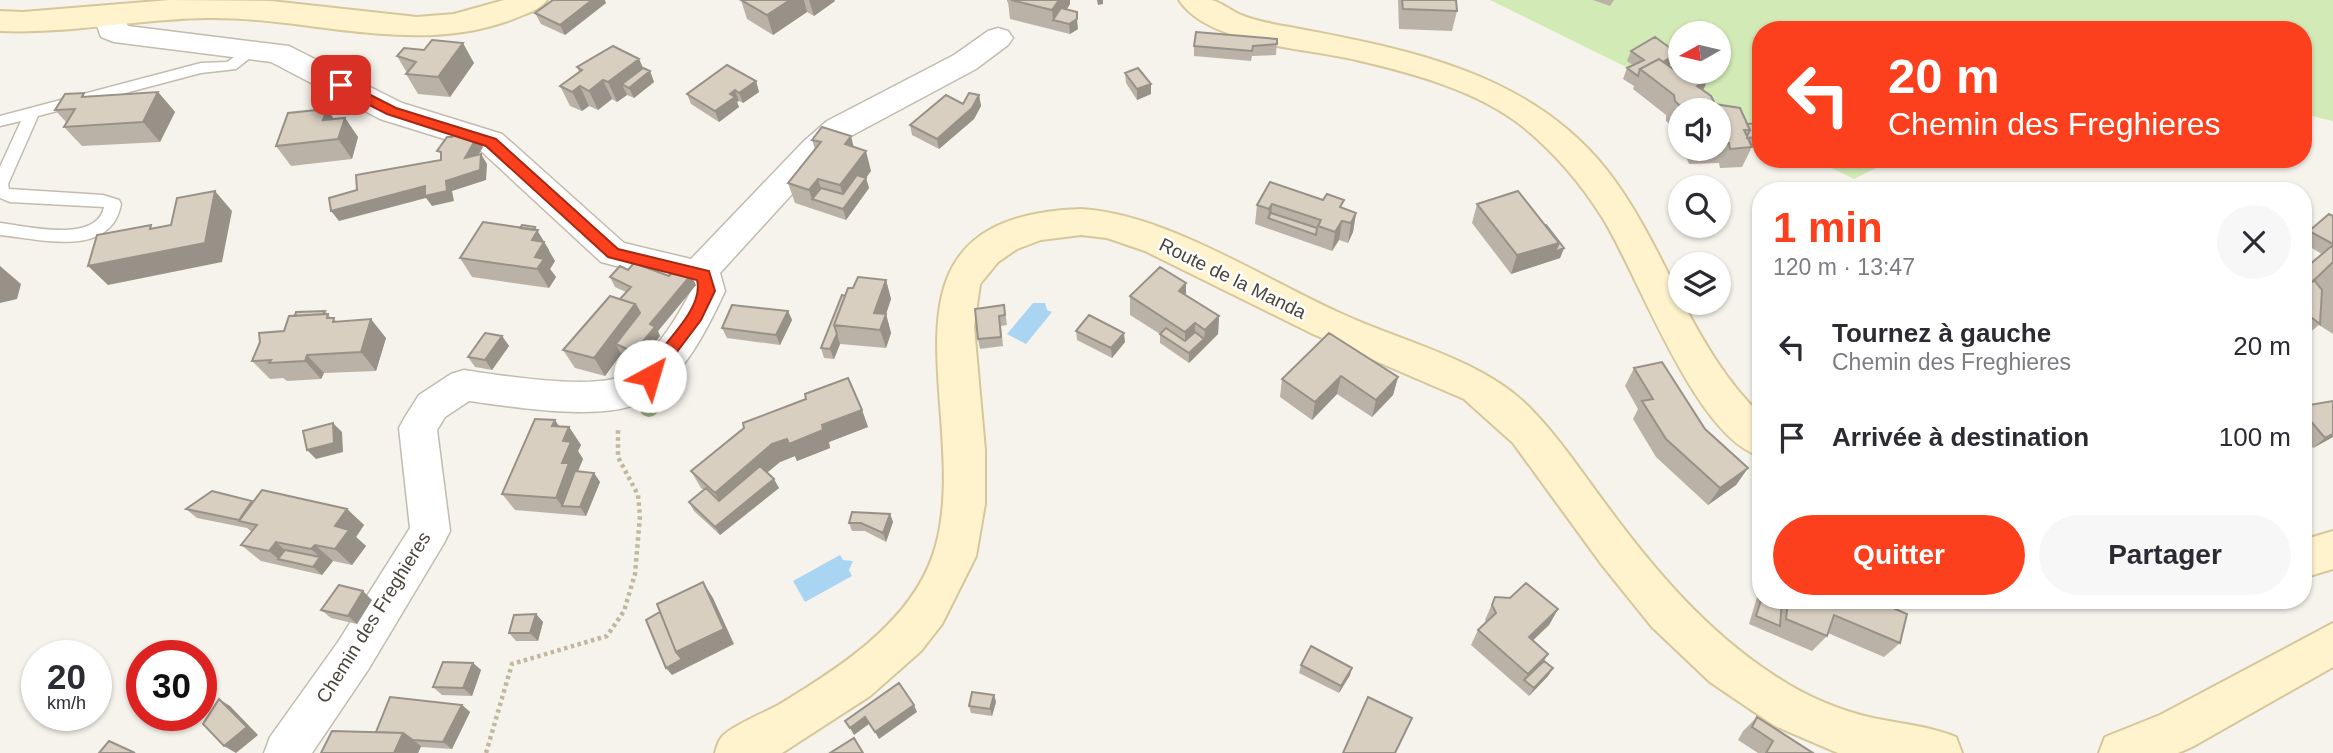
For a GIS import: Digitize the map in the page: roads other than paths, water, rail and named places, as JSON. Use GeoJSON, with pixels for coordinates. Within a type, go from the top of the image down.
{"type":"FeatureCollection","features":[{"type":"Feature","properties":{"kind":"main road"},"geometry":{"type":"LineString","coordinates":[[0,20],[109,17],[230,8],[426,29],[478,22],[532,0]]}},
{"type":"Feature","properties":{"kind":"main road"},"geometry":{"type":"LineString","coordinates":[[1194,0],[1222,20],[1353,49],[1463,80],[1530,116],[1564,142],[1614,203],[1717,394],[1752,431]]}},
{"type":"Feature","properties":{"kind":"main road","name":"Route de la Manda"},"geometry":{"type":"LineString","coordinates":[[738,753],[855,683],[905,636],[944,580],[957,548],[964,497],[966,461],[956,334],[962,284],[986,252],[1004,240],[1044,225],[1103,224],[1145,236],[1196,257],[1235,280],[1354,336],[1478,387],[1529,432],[1651,596],[1709,654],[1785,708],[1825,726],[1860,738],[1939,753]]}},
{"type":"Feature","properties":{"kind":"main road"},"geometry":{"type":"LineString","coordinates":[[2312,556],[2333,550]]}},
{"type":"Feature","properties":{"kind":"main road"},"geometry":{"type":"LineString","coordinates":[[2122,753],[2176,732],[2333,644]]}},
{"type":"Feature","properties":{"kind":"street"},"geometry":{"type":"LineString","coordinates":[[109,17],[111,30],[124,35],[254,48],[278,53],[306,65],[391,111],[491,142],[613,253],[698,274],[814,150],[838,129],[965,62],[999,38]]}},
{"type":"Feature","properties":{"kind":"street","name":"Chemin des Freghieres"},"geometry":{"type":"LineString","coordinates":[[286,753],[353,656],[430,531],[418,428],[432,406],[464,386],[547,397],[607,394],[633,389],[661,364],[696,316],[708,291],[704,275],[698,274]]}},
{"type":"Feature","properties":{"kind":"lane"},"geometry":{"type":"LineString","coordinates":[[0,121],[201,68],[229,68],[242,62],[254,48]]}},
{"type":"Feature","properties":{"kind":"lane"},"geometry":{"type":"LineString","coordinates":[[0,229],[76,237],[106,224],[113,212],[113,204],[103,201],[10,196],[2,192],[0,184],[32,113]]}},
{"type":"Feature","properties":{"kind":"water"},"geometry":{"type":"Polygon","coordinates":[[[1033,303],[1045,303],[1047,310],[1052,312],[1026,344],[1007,334],[1033,303]]]}},
{"type":"Feature","properties":{"kind":"water"},"geometry":{"type":"Polygon","coordinates":[[[840,555],[843,560],[853,561],[849,570],[852,576],[805,602],[793,581],[840,555]]]}}]}
